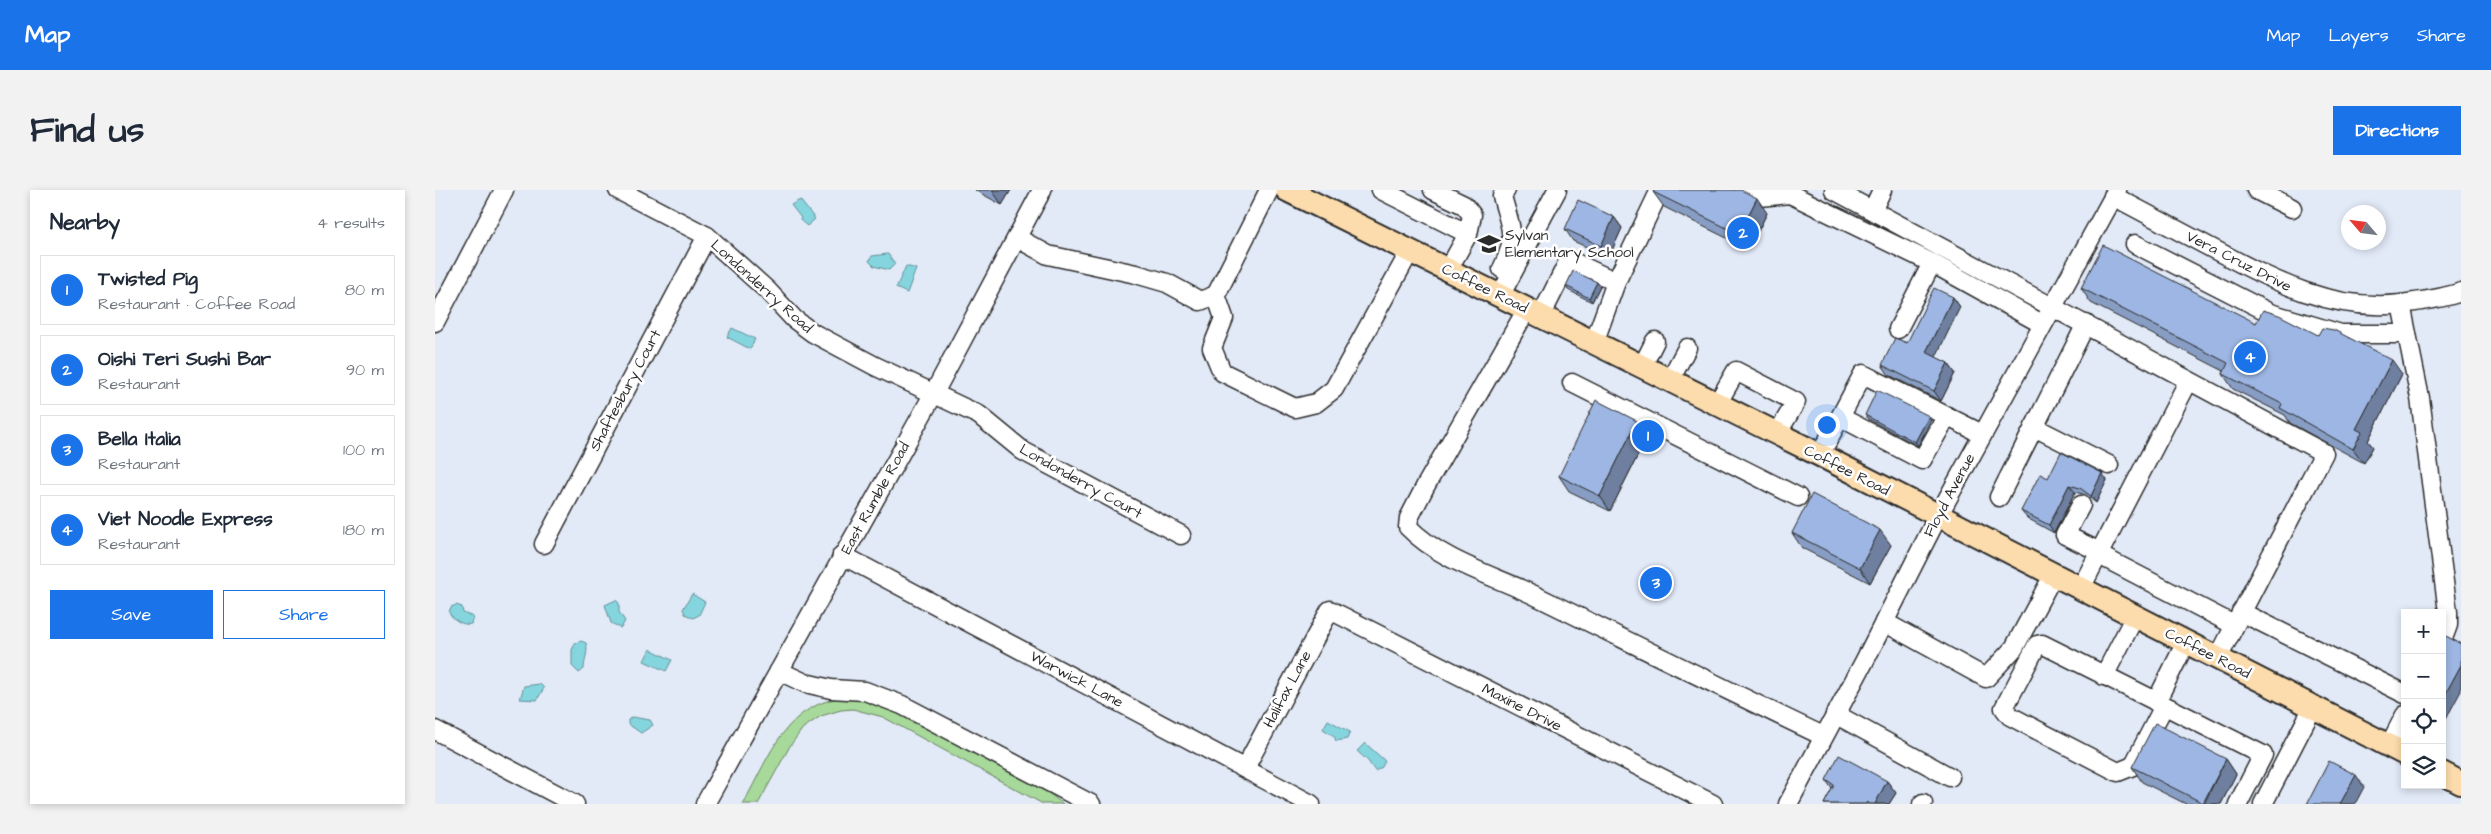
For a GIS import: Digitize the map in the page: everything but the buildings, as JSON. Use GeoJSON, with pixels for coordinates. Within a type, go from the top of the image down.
{"type":"FeatureCollection","features":[{"type":"Feature","properties":{"kind":"main road","name":"Coffee Road"},"geometry":{"type":"LineString","coordinates":[[1287,190],[1820,455],[2397,750]]}},
{"type":"Feature","properties":{"kind":"main road"},"geometry":{"type":"LineString","coordinates":[[2446,775],[2461,783]]}},
{"type":"Feature","properties":{"kind":"street"},"geometry":{"type":"LineString","coordinates":[[435,322],[503,190]]}},
{"type":"Feature","properties":{"kind":"street","name":"Londonderry Road"},"geometry":{"type":"LineString","coordinates":[[618,190],[707,236],[767,290],[794,319],[813,333],[875,366],[934,393]]}},
{"type":"Feature","properties":{"kind":"street","name":"East Rumble Road"},"geometry":{"type":"LineString","coordinates":[[705,804],[934,393],[1043,190]]}},
{"type":"Feature","properties":{"kind":"street"},"geometry":{"type":"LineString","coordinates":[[1269,190],[1216,296],[1224,318],[1212,348],[1222,372],[1295,408],[1316,403],[1334,389],[1410,251]]}},
{"type":"Feature","properties":{"kind":"street"},"geometry":{"type":"LineString","coordinates":[[1381,190],[1468,234]]}},
{"type":"Feature","properties":{"kind":"street"},"geometry":{"type":"LineString","coordinates":[[1433,190],[1464,206],[1472,215],[1468,234],[1448,270]]}},
{"type":"Feature","properties":{"kind":"street"},"geometry":{"type":"LineString","coordinates":[[1495,294],[1512,249],[1513,239],[1502,196],[1506,190]]}},
{"type":"Feature","properties":{"kind":"street"},"geometry":{"type":"LineString","coordinates":[[1495,294],[1557,190]]}},
{"type":"Feature","properties":{"kind":"street"},"geometry":{"type":"LineString","coordinates":[[1594,343],[1616,282],[1660,190]]}},
{"type":"Feature","properties":{"kind":"street"},"geometry":{"type":"LineString","coordinates":[[1744,190],[1759,197],[1790,194],[1931,263],[2042,324]]}},
{"type":"Feature","properties":{"kind":"street"},"geometry":{"type":"LineString","coordinates":[[1835,190],[2022,289],[2188,382],[2325,453],[2217,658]]}},
{"type":"Feature","properties":{"kind":"street"},"geometry":{"type":"LineString","coordinates":[[1873,209],[1881,190]]}},
{"type":"Feature","properties":{"kind":"street"},"geometry":{"type":"LineString","coordinates":[[2256,190],[2292,208]]}},
{"type":"Feature","properties":{"kind":"street","name":"Vera Cruz Drive"},"geometry":{"type":"LineString","coordinates":[[2115,193],[2271,280],[2327,300],[2361,305],[2401,304],[2424,302],[2461,292]]}},
{"type":"Feature","properties":{"kind":"street","name":"Floyd Avenue"},"geometry":{"type":"LineString","coordinates":[[1788,804],[1938,516],[2115,193]]}},
{"type":"Feature","properties":{"kind":"street","name":"Shaftesbury Court"},"geometry":{"type":"LineString","coordinates":[[544,544],[707,236]]}},
{"type":"Feature","properties":{"kind":"street"},"geometry":{"type":"LineString","coordinates":[[1017,238],[1048,255],[1091,265],[1117,268],[1167,283],[1199,300],[1216,296]]}},
{"type":"Feature","properties":{"kind":"street"},"geometry":{"type":"LineString","coordinates":[[2135,244],[2270,313],[2341,334],[2407,334]]}},
{"type":"Feature","properties":{"kind":"street"},"geometry":{"type":"LineString","coordinates":[[1616,282],[1569,260],[1426,485],[1409,518],[1409,527],[1424,543],[1443,554],[1517,587],[1823,736]]}},
{"type":"Feature","properties":{"kind":"street"},"geometry":{"type":"LineString","coordinates":[[1898,329],[1931,263]]}},
{"type":"Feature","properties":{"kind":"street"},"geometry":{"type":"LineString","coordinates":[[2401,304],[2420,398],[2448,612],[2446,630]]}},
{"type":"Feature","properties":{"kind":"street"},"geometry":{"type":"LineString","coordinates":[[1999,497],[2086,324]]}},
{"type":"Feature","properties":{"kind":"street"},"geometry":{"type":"LineString","coordinates":[[1642,367],[1655,341]]}},
{"type":"Feature","properties":{"kind":"street"},"geometry":{"type":"LineString","coordinates":[[1670,380],[1687,348]]}},
{"type":"Feature","properties":{"kind":"street"},"geometry":{"type":"LineString","coordinates":[[1717,404],[1736,371],[1796,402],[1777,434]]}},
{"type":"Feature","properties":{"kind":"street"},"geometry":{"type":"LineString","coordinates":[[1820,455],[1863,374],[1982,434]]}},
{"type":"Feature","properties":{"kind":"street"},"geometry":{"type":"LineString","coordinates":[[2081,588],[2188,382]]}},
{"type":"Feature","properties":{"kind":"street"},"geometry":{"type":"LineString","coordinates":[[1572,383],[1798,497]]}},
{"type":"Feature","properties":{"kind":"street","name":"Londonderry Court"},"geometry":{"type":"LineString","coordinates":[[934,393],[979,415],[1023,451],[1181,535]]}},
{"type":"Feature","properties":{"kind":"street"},"geometry":{"type":"LineString","coordinates":[[1840,417],[1922,460],[1947,416]]}},
{"type":"Feature","properties":{"kind":"street"},"geometry":{"type":"LineString","coordinates":[[2034,427],[2109,465]]}},
{"type":"Feature","properties":{"kind":"street"},"geometry":{"type":"LineString","coordinates":[[2081,505],[2065,535],[2099,554],[2401,692]]}},
{"type":"Feature","properties":{"kind":"street","name":"Warwick Lane"},"geometry":{"type":"LineString","coordinates":[[843,555],[1311,804]]}},
{"type":"Feature","properties":{"kind":"street"},"geometry":{"type":"LineString","coordinates":[[1884,622],[1987,678],[2014,648],[2053,574]]}},
{"type":"Feature","properties":{"kind":"street","name":"Halifax Lane"},"geometry":{"type":"LineString","coordinates":[[1245,768],[1330,610]]}},
{"type":"Feature","properties":{"kind":"street","name":"Maxine Drive"},"geometry":{"type":"LineString","coordinates":[[1330,610],[1713,804]]}},
{"type":"Feature","properties":{"kind":"street"},"geometry":{"type":"LineString","coordinates":[[2104,676],[2135,616]]}},
{"type":"Feature","properties":{"kind":"street"},"geometry":{"type":"LineString","coordinates":[[2186,642],[2160,704],[2133,766],[2118,772],[2010,716],[2004,708],[2037,645],[2042,644],[2104,676],[2160,704],[2263,755],[2238,804]]}},
{"type":"Feature","properties":{"kind":"street"},"geometry":{"type":"LineString","coordinates":[[779,671],[805,683],[831,689],[865,691],[902,705],[1091,804]]}},
{"type":"Feature","properties":{"kind":"street"},"geometry":{"type":"LineString","coordinates":[[2263,804],[2313,707]]}},
{"type":"Feature","properties":{"kind":"street"},"geometry":{"type":"LineString","coordinates":[[1835,714],[1950,776]]}},
{"type":"Feature","properties":{"kind":"street"},"geometry":{"type":"LineString","coordinates":[[435,730],[575,804]]}},
{"type":"Feature","properties":{"kind":"street"},"geometry":{"type":"LineString","coordinates":[[2397,750],[2401,733]]}},
{"type":"Feature","properties":{"kind":"green space"},"geometry":{"type":"Polygon","coordinates":[[[852,696],[888,705],[1042,788],[1063,804],[1043,804],[883,717],[853,709],[841,710],[821,716],[803,728],[790,746],[758,804],[743,804],[773,749],[783,733],[796,719],[811,708],[829,700],[852,696]]]}},
{"type":"Feature","properties":{"kind":"water"},"geometry":{"type":"Polygon","coordinates":[[[800,200],[815,219],[807,226],[800,220],[801,218],[791,205],[800,200]]]}},
{"type":"Feature","properties":{"kind":"water"},"geometry":{"type":"Polygon","coordinates":[[[888,254],[895,264],[889,270],[874,266],[869,261],[872,256],[888,254]]]}},
{"type":"Feature","properties":{"kind":"water"},"geometry":{"type":"Polygon","coordinates":[[[906,266],[916,269],[907,293],[896,288],[906,266]]]}},
{"type":"Feature","properties":{"kind":"water"},"geometry":{"type":"Polygon","coordinates":[[[732,328],[755,339],[750,349],[727,337],[732,328]]]}},
{"type":"Feature","properties":{"kind":"water"},"geometry":{"type":"Polygon","coordinates":[[[692,594],[705,602],[699,615],[693,618],[685,614],[683,609],[692,594]]]}},
{"type":"Feature","properties":{"kind":"water"},"geometry":{"type":"Polygon","coordinates":[[[616,600],[619,603],[619,612],[625,621],[621,628],[611,623],[605,605],[616,600]]]}},
{"type":"Feature","properties":{"kind":"water"},"geometry":{"type":"Polygon","coordinates":[[[456,605],[462,607],[463,613],[473,617],[471,624],[461,623],[450,615],[451,607],[456,605]]]}},
{"type":"Feature","properties":{"kind":"water"},"geometry":{"type":"Polygon","coordinates":[[[581,641],[586,643],[587,649],[584,669],[579,673],[572,666],[572,650],[575,643],[581,641]]]}},
{"type":"Feature","properties":{"kind":"water"},"geometry":{"type":"Polygon","coordinates":[[[650,649],[672,660],[666,671],[644,661],[650,649]]]}},
{"type":"Feature","properties":{"kind":"water"},"geometry":{"type":"Polygon","coordinates":[[[540,684],[544,688],[537,700],[520,699],[524,686],[540,684]]]}},
{"type":"Feature","properties":{"kind":"water"},"geometry":{"type":"Polygon","coordinates":[[[632,717],[650,720],[653,725],[641,733],[628,724],[628,720],[632,717]]]}},
{"type":"Feature","properties":{"kind":"water"},"geometry":{"type":"Polygon","coordinates":[[[1328,720],[1350,732],[1347,739],[1336,741],[1334,736],[1323,729],[1328,720]]]}},
{"type":"Feature","properties":{"kind":"water"},"geometry":{"type":"Polygon","coordinates":[[[1365,743],[1385,761],[1382,767],[1375,771],[1357,751],[1365,743]]]}},
{"type":"Feature","properties":{"kind":"place","name":"Oishi Teri Sushi Bar"},"geometry":{"type":"Point","coordinates":[1743,233]}},
{"type":"Feature","properties":{"kind":"place","name":"Sylvan Elementary School"},"geometry":{"type":"Point","coordinates":[1489,244]}},
{"type":"Feature","properties":{"kind":"place","name":"Viet Noodle Express"},"geometry":{"type":"Point","coordinates":[2250,357]}},
{"type":"Feature","properties":{"kind":"place","name":"Twisted Pig"},"geometry":{"type":"Point","coordinates":[1648,436]}},
{"type":"Feature","properties":{"kind":"place","name":"Bella Italia"},"geometry":{"type":"Point","coordinates":[1656,583]}}]}
